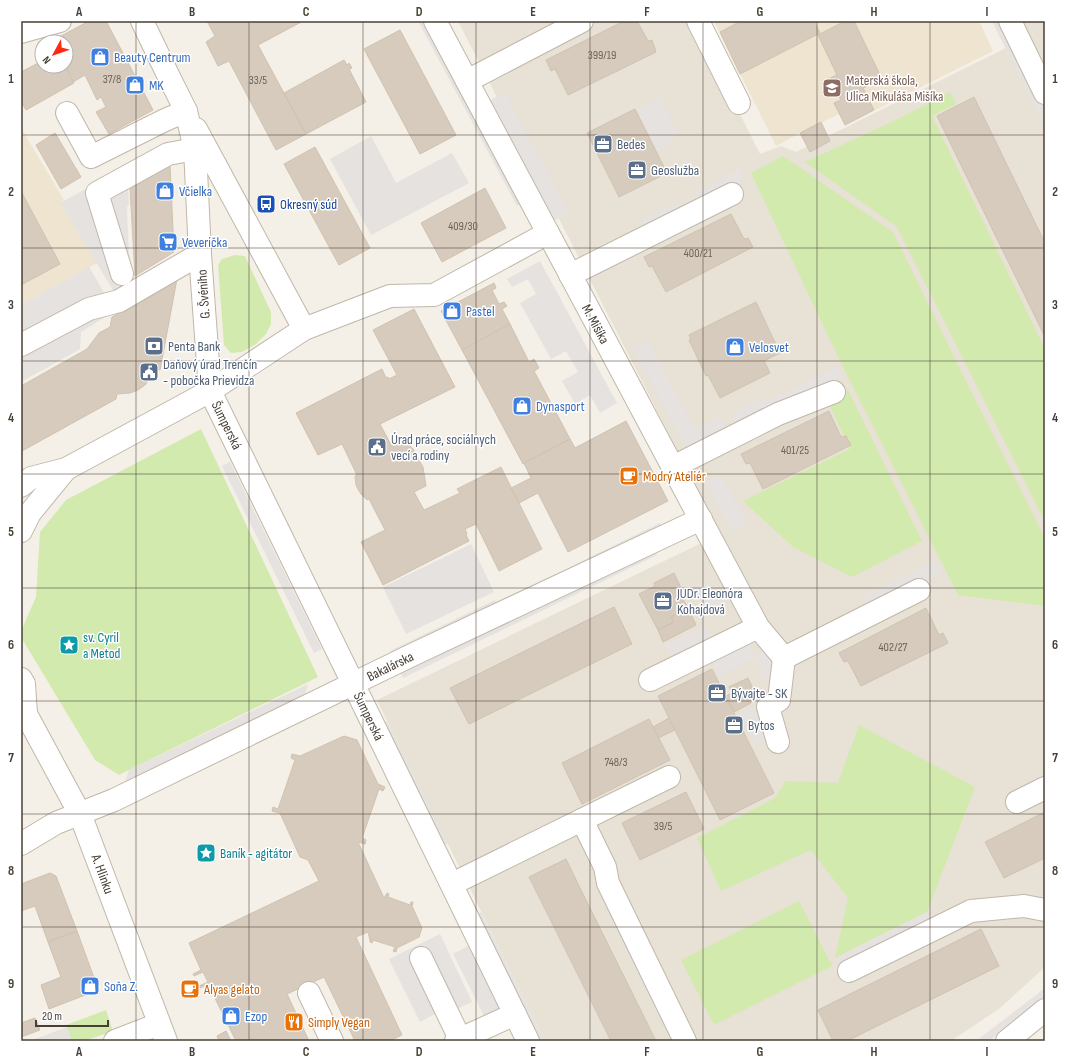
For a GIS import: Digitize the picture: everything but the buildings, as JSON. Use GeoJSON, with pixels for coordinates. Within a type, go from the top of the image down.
{"type":"FeatureCollection","features":[{"type":"Feature","properties":{"kind":"street"},"geometry":{"type":"LineString","coordinates":[[21,32],[60,21]]}},
{"type":"Feature","properties":{"kind":"street","name":"G. Švéniho"},"geometry":{"type":"LineString","coordinates":[[142,21],[186,111],[195,149],[200,254],[210,391]]}},
{"type":"Feature","properties":{"kind":"street","name":"M. Mišíka"},"geometry":{"type":"LineString","coordinates":[[435,21],[758,627],[784,658]]}},
{"type":"Feature","properties":{"kind":"street"},"geometry":{"type":"LineString","coordinates":[[467,81],[582,21]]}},
{"type":"Feature","properties":{"kind":"street"},"geometry":{"type":"LineString","coordinates":[[698,21],[739,103]]}},
{"type":"Feature","properties":{"kind":"street"},"geometry":{"type":"LineString","coordinates":[[1010,21],[1045,93]]}},
{"type":"Feature","properties":{"kind":"street"},"geometry":{"type":"LineString","coordinates":[[67,113],[91,157],[186,111],[304,329]]}},
{"type":"Feature","properties":{"kind":"street"},"geometry":{"type":"LineString","coordinates":[[122,274],[97,193],[168,154],[195,149]]}},
{"type":"Feature","properties":{"kind":"street"},"geometry":{"type":"LineString","coordinates":[[570,275],[732,194]]}},
{"type":"Feature","properties":{"kind":"street"},"geometry":{"type":"LineString","coordinates":[[24,477],[66,469],[210,391],[304,329],[390,296],[434,295],[548,234]]}},
{"type":"Feature","properties":{"kind":"street"},"geometry":{"type":"LineString","coordinates":[[21,345],[89,309],[119,301],[200,254]]}},
{"type":"Feature","properties":{"kind":"street","name":"Šumperská"},"geometry":{"type":"LineString","coordinates":[[210,391],[528,1041]]}},
{"type":"Feature","properties":{"kind":"street"},"geometry":{"type":"LineString","coordinates":[[673,467],[778,414],[834,392]]}},
{"type":"Feature","properties":{"kind":"street"},"geometry":{"type":"LineString","coordinates":[[21,531],[30,513],[66,469]]}},
{"type":"Feature","properties":{"kind":"street","name":"Bakalárska"},"geometry":{"type":"LineString","coordinates":[[21,844],[56,823],[114,800],[701,519]]}},
{"type":"Feature","properties":{"kind":"street"},"geometry":{"type":"LineString","coordinates":[[778,742],[768,707],[779,700],[784,658],[919,590]]}},
{"type":"Feature","properties":{"kind":"street"},"geometry":{"type":"LineString","coordinates":[[650,680],[758,627]]}},
{"type":"Feature","properties":{"kind":"street","name":"A. Hlinku"},"geometry":{"type":"LineString","coordinates":[[21,679],[24,684],[23,712],[80,814],[162,1033]]}},
{"type":"Feature","properties":{"kind":"street"},"geometry":{"type":"LineString","coordinates":[[452,884],[669,777]]}},
{"type":"Feature","properties":{"kind":"street"},"geometry":{"type":"LineString","coordinates":[[1017,802],[1045,788]]}},
{"type":"Feature","properties":{"kind":"street"},"geometry":{"type":"LineString","coordinates":[[582,820],[605,867],[608,884],[686,1041]]}},
{"type":"Feature","properties":{"kind":"street"},"geometry":{"type":"LineString","coordinates":[[849,971],[971,911],[1024,906],[1045,910]]}},
{"type":"Feature","properties":{"kind":"street"},"geometry":{"type":"LineString","coordinates":[[421,958],[459,1040],[515,1014]]}},
{"type":"Feature","properties":{"kind":"street"},"geometry":{"type":"LineString","coordinates":[[309,993],[332,1041]]}},
{"type":"Feature","properties":{"kind":"street"},"geometry":{"type":"LineString","coordinates":[[1007,1041],[1045,1010]]}},
{"type":"Feature","properties":{"kind":"street"},"geometry":{"type":"LineString","coordinates":[[115,1041],[162,1033]]}},
{"type":"Feature","properties":{"kind":"shaded area"},"geometry":{"type":"Polygon","coordinates":[[[418,21],[427,21],[524,203],[517,206],[418,21]]]}},
{"type":"Feature","properties":{"kind":"shaded area"},"geometry":{"type":"Polygon","coordinates":[[[458,21],[693,21],[760,154],[781,146],[796,152],[1024,39],[1016,21],[1045,21],[1045,967],[1000,1008],[951,1041],[545,1041],[377,700],[720,534],[458,21]]]}},
{"type":"Feature","properties":{"kind":"shaded area","name":"Materská škola, Ulica Mikuláša Mišíka"},"geometry":{"type":"Polygon","coordinates":[[[714,21],[979,21],[993,51],[845,125],[839,114],[776,146],[714,21]]]}},
{"type":"Feature","properties":{"kind":"shaded area"},"geometry":{"type":"Polygon","coordinates":[[[992,21],[1000,21],[1045,113],[1045,130],[992,21]]]}},
{"type":"Feature","properties":{"kind":"shaded area"},"geometry":{"type":"Polygon","coordinates":[[[505,92],[569,213],[553,221],[489,101],[505,92]]]}},
{"type":"Feature","properties":{"kind":"shaded area"},"geometry":{"type":"Polygon","coordinates":[[[661,97],[677,130],[667,147],[657,151],[636,109],[661,97]]]}},
{"type":"Feature","properties":{"kind":"shaded area"},"geometry":{"type":"Polygon","coordinates":[[[21,128],[64,200],[60,203],[97,263],[21,305],[21,128]]]}},
{"type":"Feature","properties":{"kind":"shaded area"},"geometry":{"type":"Polygon","coordinates":[[[371,136],[396,183],[452,153],[469,183],[371,235],[330,159],[371,136]]]}},
{"type":"Feature","properties":{"kind":"shaded area"},"geometry":{"type":"Polygon","coordinates":[[[741,168],[740,183],[696,205],[696,191],[741,168]]]}},
{"type":"Feature","properties":{"kind":"shaded area"},"geometry":{"type":"Polygon","coordinates":[[[119,171],[128,187],[129,205],[127,207],[130,283],[115,293],[60,203],[119,171]]]}},
{"type":"Feature","properties":{"kind":"shaded area"},"geometry":{"type":"Polygon","coordinates":[[[680,199],[679,213],[642,232],[642,218],[680,199]]]}},
{"type":"Feature","properties":{"kind":"shaded area"},"geometry":{"type":"Polygon","coordinates":[[[540,261],[617,403],[600,413],[590,395],[575,404],[562,381],[578,372],[566,351],[551,359],[520,303],[536,294],[528,279],[512,287],[507,279],[540,261]]]}},
{"type":"Feature","properties":{"kind":"shaded area"},"geometry":{"type":"Polygon","coordinates":[[[89,267],[115,311],[81,332],[80,349],[21,382],[21,305],[89,267]]]}},
{"type":"Feature","properties":{"kind":"shaded area"},"geometry":{"type":"Polygon","coordinates":[[[648,341],[695,429],[720,416],[728,431],[689,453],[633,349],[648,341]]]}},
{"type":"Feature","properties":{"kind":"shaded area"},"geometry":{"type":"Polygon","coordinates":[[[837,367],[842,377],[738,427],[731,413],[764,397],[766,401],[837,367]]]}},
{"type":"Feature","properties":{"kind":"shaded area"},"geometry":{"type":"Polygon","coordinates":[[[230,462],[322,649],[314,653],[222,466],[230,462]]]}},
{"type":"Feature","properties":{"kind":"shaded area"},"geometry":{"type":"Polygon","coordinates":[[[721,474],[747,523],[731,532],[705,483],[721,474]]]}},
{"type":"Feature","properties":{"kind":"shaded area"},"geometry":{"type":"Polygon","coordinates":[[[660,523],[664,530],[579,571],[576,564],[660,523]]]}},
{"type":"Feature","properties":{"kind":"shaded area"},"geometry":{"type":"Polygon","coordinates":[[[471,544],[494,592],[406,634],[383,587],[471,544]]]}},
{"type":"Feature","properties":{"kind":"shaded area"},"geometry":{"type":"Polygon","coordinates":[[[654,548],[657,555],[403,678],[400,670],[654,548]]]}},
{"type":"Feature","properties":{"kind":"shaded area"},"geometry":{"type":"Polygon","coordinates":[[[935,560],[941,574],[868,609],[861,596],[935,560]]]}},
{"type":"Feature","properties":{"kind":"shaded area"},"geometry":{"type":"Polygon","coordinates":[[[709,581],[722,605],[707,613],[694,589],[709,581]]]}},
{"type":"Feature","properties":{"kind":"shaded area"},"geometry":{"type":"Polygon","coordinates":[[[495,600],[499,608],[393,658],[390,651],[495,600]]]}},
{"type":"Feature","properties":{"kind":"shaded area"},"geometry":{"type":"Polygon","coordinates":[[[705,626],[713,642],[673,661],[665,645],[705,626]]]}},
{"type":"Feature","properties":{"kind":"shaded area"},"geometry":{"type":"Polygon","coordinates":[[[748,640],[757,657],[719,676],[711,659],[748,640]]]}},
{"type":"Feature","properties":{"kind":"shaded area"},"geometry":{"type":"Polygon","coordinates":[[[766,645],[776,664],[766,681],[755,662],[766,645]]]}},
{"type":"Feature","properties":{"kind":"shaded area"},"geometry":{"type":"Polygon","coordinates":[[[308,684],[302,703],[123,788],[129,770],[308,684]]]}},
{"type":"Feature","properties":{"kind":"shaded area"},"geometry":{"type":"Polygon","coordinates":[[[754,706],[769,738],[755,746],[739,713],[754,706]]]}},
{"type":"Feature","properties":{"kind":"shaded area"},"geometry":{"type":"Polygon","coordinates":[[[387,721],[449,843],[442,846],[381,724],[387,721]]]}},
{"type":"Feature","properties":{"kind":"shaded area"},"geometry":{"type":"Polygon","coordinates":[[[602,882],[680,1041],[671,1041],[595,885],[602,882]]]}},
{"type":"Feature","properties":{"kind":"shaded area"},"geometry":{"type":"Polygon","coordinates":[[[1025,895],[1045,898],[1045,906],[973,908],[847,981],[835,958],[927,912],[931,918],[969,900],[1025,895]]]}},
{"type":"Feature","properties":{"kind":"shaded area"},"geometry":{"type":"Polygon","coordinates":[[[481,912],[545,1041],[537,1041],[474,915],[481,912]]]}},
{"type":"Feature","properties":{"kind":"shaded area"},"geometry":{"type":"Polygon","coordinates":[[[440,934],[472,1002],[437,1018],[435,1014],[420,1022],[389,959],[440,934]]]}},
{"type":"Feature","properties":{"kind":"shaded area"},"geometry":{"type":"Polygon","coordinates":[[[468,946],[499,1008],[484,1016],[453,954],[468,946]]]}},
{"type":"Feature","properties":{"kind":"shaded area"},"geometry":{"type":"Polygon","coordinates":[[[1045,988],[1044,999],[989,1041],[976,1041],[1045,988]]]}},
{"type":"Feature","properties":{"kind":"shaded area"},"geometry":{"type":"Polygon","coordinates":[[[67,1027],[72,1041],[30,1041],[67,1027]]]}},
{"type":"Feature","properties":{"kind":"green space"},"geometry":{"type":"Polygon","coordinates":[[[950,92],[956,104],[932,116],[1045,349],[1045,522],[897,227],[805,162],[898,119],[950,92]]]}},
{"type":"Feature","properties":{"kind":"green space"},"geometry":{"type":"Polygon","coordinates":[[[783,156],[893,232],[1045,538],[1045,606],[958,595],[840,361],[751,173],[783,156]]]}},
{"type":"Feature","properties":{"kind":"green space"},"geometry":{"type":"Polygon","coordinates":[[[235,255],[245,256],[271,312],[271,324],[266,334],[256,344],[242,352],[231,353],[224,345],[218,265],[222,259],[235,255]]]}},
{"type":"Feature","properties":{"kind":"green space"},"geometry":{"type":"Polygon","coordinates":[[[848,390],[922,541],[852,577],[793,547],[743,501],[850,449],[827,400],[848,390]]]}},
{"type":"Feature","properties":{"kind":"green space"},"geometry":{"type":"Polygon","coordinates":[[[201,429],[318,677],[119,775],[95,760],[21,637],[21,631],[36,597],[40,532],[66,500],[201,429]]]}},
{"type":"Feature","properties":{"kind":"green space"},"geometry":{"type":"Polygon","coordinates":[[[859,725],[975,787],[927,912],[835,958],[848,898],[811,850],[721,891],[697,838],[775,798],[786,781],[838,783],[859,725]]]}},
{"type":"Feature","properties":{"kind":"green space"},"geometry":{"type":"Polygon","coordinates":[[[799,901],[832,966],[714,1025],[681,960],[799,901]]]}},
{"type":"Feature","properties":{"kind":"green space"},"geometry":{"type":"Polygon","coordinates":[[[106,1010],[113,1031],[84,1041],[72,1041],[66,1025],[106,1010]]]}},
{"type":"Feature","properties":{"kind":"place","name":"Beauty Centrum"},"geometry":{"type":"Point","coordinates":[100,57]}},
{"type":"Feature","properties":{"kind":"place","name":"MK"},"geometry":{"type":"Point","coordinates":[135,85]}},
{"type":"Feature","properties":{"kind":"place","name":"Materská škola, Ulica Mikuláša Mišíka"},"geometry":{"type":"Point","coordinates":[832,88]}},
{"type":"Feature","properties":{"kind":"place","name":"Bedes"},"geometry":{"type":"Point","coordinates":[603,144]}},
{"type":"Feature","properties":{"kind":"place","name":"Geoslužba"},"geometry":{"type":"Point","coordinates":[637,170]}},
{"type":"Feature","properties":{"kind":"place","name":"Včielka"},"geometry":{"type":"Point","coordinates":[165,191]}},
{"type":"Feature","properties":{"kind":"place","name":"Okresný súd"},"geometry":{"type":"Point","coordinates":[266,204]}},
{"type":"Feature","properties":{"kind":"place","name":"Veverička"},"geometry":{"type":"Point","coordinates":[168,242]}},
{"type":"Feature","properties":{"kind":"place","name":"Pastel"},"geometry":{"type":"Point","coordinates":[452,311]}},
{"type":"Feature","properties":{"kind":"place","name":"Penta Bank"},"geometry":{"type":"Point","coordinates":[154,346]}},
{"type":"Feature","properties":{"kind":"place","name":"Velosvet"},"geometry":{"type":"Point","coordinates":[735,347]}},
{"type":"Feature","properties":{"kind":"place","name":"Daňový úrad Trenčín - pobočka Prievidza"},"geometry":{"type":"Point","coordinates":[149,372]}},
{"type":"Feature","properties":{"kind":"place","name":"Dynasport"},"geometry":{"type":"Point","coordinates":[522,406]}},
{"type":"Feature","properties":{"kind":"place","name":"Úrad práce, sociálnych vecí a rodiny"},"geometry":{"type":"Point","coordinates":[377,447]}},
{"type":"Feature","properties":{"kind":"place","name":"Modrý Ateliér"},"geometry":{"type":"Point","coordinates":[629,476]}},
{"type":"Feature","properties":{"kind":"place","name":"JUDr. Eleonóra Kohajdová"},"geometry":{"type":"Point","coordinates":[663,601]}},
{"type":"Feature","properties":{"kind":"place","name":"sv. Cyril a Metod"},"geometry":{"type":"Point","coordinates":[69,645]}},
{"type":"Feature","properties":{"kind":"place","name":"Bývajte - SK"},"geometry":{"type":"Point","coordinates":[717,693]}},
{"type":"Feature","properties":{"kind":"place","name":"Bytos"},"geometry":{"type":"Point","coordinates":[734,725]}},
{"type":"Feature","properties":{"kind":"place","name":"Baník - agitátor"},"geometry":{"type":"Point","coordinates":[206,853]}},
{"type":"Feature","properties":{"kind":"place","name":"Soňa Z."},"geometry":{"type":"Point","coordinates":[90,986]}},
{"type":"Feature","properties":{"kind":"place","name":"Alyas gelato"},"geometry":{"type":"Point","coordinates":[190,989]}},
{"type":"Feature","properties":{"kind":"place","name":"Ezop"},"geometry":{"type":"Point","coordinates":[231,1016]}},
{"type":"Feature","properties":{"kind":"place","name":"Simply Vegan"},"geometry":{"type":"Point","coordinates":[294,1022]}}]}
